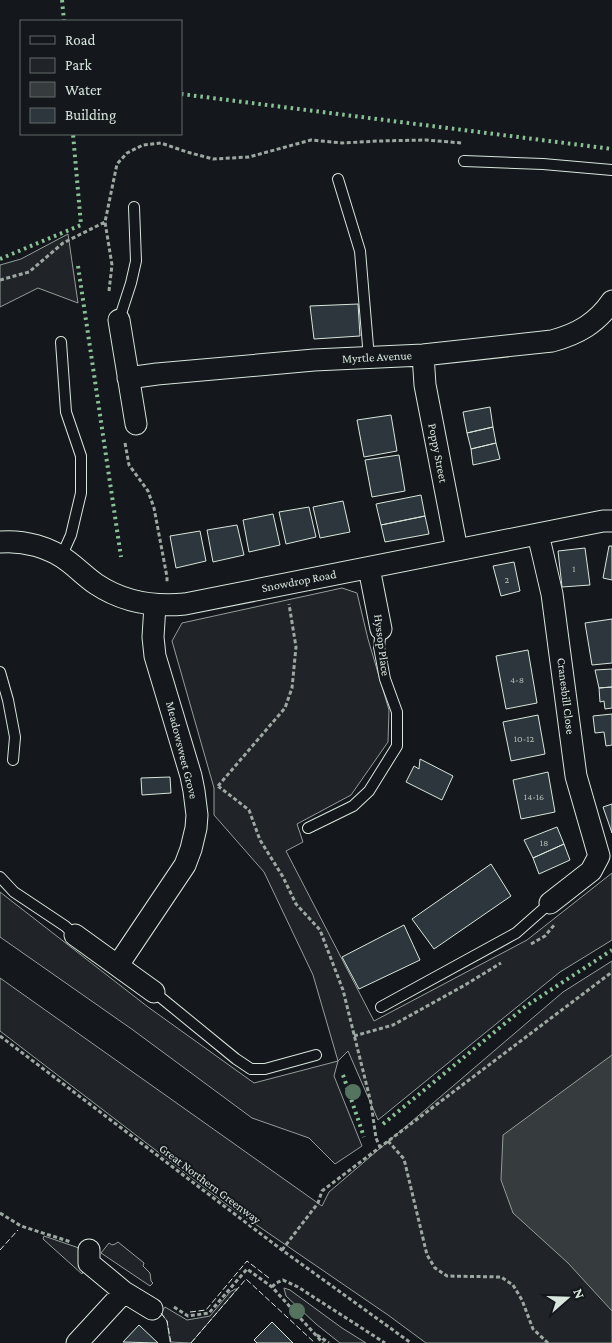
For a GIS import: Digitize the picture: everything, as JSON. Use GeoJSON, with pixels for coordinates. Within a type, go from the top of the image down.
{"type":"FeatureCollection","features":[{"type":"Feature","properties":{"kind":"street","name":"Myrtle Avenue"},"geometry":{"type":"LineString","coordinates":[[128,378],[314,360],[422,355],[552,340],[579,332],[592,324],[605,312],[612,301]]}},
{"type":"Feature","properties":{"kind":"street"},"geometry":{"type":"LineString","coordinates":[[119,320],[128,378],[130,430]]}},
{"type":"Feature","properties":{"kind":"street","name":"Poppy Street"},"geometry":{"type":"LineString","coordinates":[[422,355],[425,385],[457,550]]}},
{"type":"Feature","properties":{"kind":"street","name":"Snowdrop Road"},"geometry":{"type":"LineString","coordinates":[[0,542],[20,542],[37,546],[68,560],[96,584],[114,594],[133,601],[161,605],[185,604],[603,521],[612,521]]}},
{"type":"Feature","properties":{"kind":"street","name":"Cranesbill Close"},"geometry":{"type":"LineString","coordinates":[[538,534],[552,594],[576,776],[606,855],[591,870],[550,903]]}},
{"type":"Feature","properties":{"kind":"street","name":"Hyssop Place"},"geometry":{"type":"LineString","coordinates":[[369,568],[381,629]]}},
{"type":"Feature","properties":{"kind":"street","name":"Meadowsweet Grove"},"geometry":{"type":"LineString","coordinates":[[118,965],[185,865],[196,828],[197,815],[191,776],[155,656],[153,637],[161,605]]}},
{"type":"Feature","properties":{"kind":"street"},"geometry":{"type":"LineString","coordinates":[[75,935],[154,992]]}},
{"type":"Feature","properties":{"kind":"street"},"geometry":{"type":"LineString","coordinates":[[89,1250],[89,1263],[124,1292],[152,1309]]}},
{"type":"Feature","properties":{"kind":"street"},"geometry":{"type":"LineString","coordinates":[[77,1343],[124,1292]]}},
{"type":"Feature","properties":{"kind":"lane"},"geometry":{"type":"LineString","coordinates":[[464,161],[543,164],[612,170]]}},
{"type":"Feature","properties":{"kind":"lane"},"geometry":{"type":"LineString","coordinates":[[338,178],[360,251],[369,358]]}},
{"type":"Feature","properties":{"kind":"lane"},"geometry":{"type":"LineString","coordinates":[[119,320],[136,261],[134,207]]}},
{"type":"Feature","properties":{"kind":"lane"},"geometry":{"type":"LineString","coordinates":[[61,342],[66,412],[81,456],[82,493],[71,535],[61,557]]}},
{"type":"Feature","properties":{"kind":"lane","name":"Hyssop Place"},"geometry":{"type":"LineString","coordinates":[[308,828],[353,806],[369,791],[397,746],[397,712],[385,678],[380,647],[381,629]]}},
{"type":"Feature","properties":{"kind":"lane"},"geometry":{"type":"LineString","coordinates":[[0,672],[15,737],[13,760]]}},
{"type":"Feature","properties":{"kind":"lane"},"geometry":{"type":"LineString","coordinates":[[0,877],[14,892],[65,926],[75,935]]}},
{"type":"Feature","properties":{"kind":"lane"},"geometry":{"type":"LineString","coordinates":[[381,1007],[516,933],[550,903]]}},
{"type":"Feature","properties":{"kind":"lane"},"geometry":{"type":"LineString","coordinates":[[154,992],[251,1069],[265,1069],[316,1055]]}},
{"type":"Feature","properties":{"kind":"path"},"geometry":{"type":"LineString","coordinates":[[108,298],[112,265],[105,222],[117,164],[127,153],[144,145],[161,143],[213,159],[249,157],[311,140],[342,143],[426,140],[466,144]]}},
{"type":"Feature","properties":{"kind":"path"},"geometry":{"type":"LineString","coordinates":[[0,280],[29,272],[64,243],[105,222]]}},
{"type":"Feature","properties":{"kind":"path"},"geometry":{"type":"LineString","coordinates":[[130,430],[129,465],[148,490],[154,508],[167,576],[161,605]]}},
{"type":"Feature","properties":{"kind":"path"},"geometry":{"type":"LineString","coordinates":[[194,791],[218,786],[285,708],[292,688],[296,647],[285,584]]}},
{"type":"Feature","properties":{"kind":"path"},"geometry":{"type":"LineString","coordinates":[[218,786],[249,810],[260,840],[283,877],[296,904],[320,930],[343,990],[371,1103],[376,1138],[380,1147]]}},
{"type":"Feature","properties":{"kind":"path"},"geometry":{"type":"LineString","coordinates":[[282,1250],[318,1203],[322,1191],[612,972]]}},
{"type":"Feature","properties":{"kind":"path","name":"Great Northern Greenway"},"geometry":{"type":"LineString","coordinates":[[0,1036],[282,1250],[411,1343]]}},
{"type":"Feature","properties":{"kind":"path"},"geometry":{"type":"LineString","coordinates":[[388,1140],[404,1159],[427,1254],[435,1268],[447,1276],[501,1277],[513,1285],[522,1300],[533,1329],[548,1343]]}},
{"type":"Feature","properties":{"kind":"path"},"geometry":{"type":"LineString","coordinates":[[0,1213],[21,1226],[84,1246],[89,1250]]}},
{"type":"Feature","properties":{"kind":"path"},"geometry":{"type":"LineString","coordinates":[[152,1309],[164,1302],[188,1316],[209,1313],[246,1269],[272,1287],[323,1343]]}},
{"type":"Feature","properties":{"kind":"path"},"geometry":{"type":"LineString","coordinates":[[272,1287],[283,1280],[298,1287],[385,1343]]}},
{"type":"Feature","properties":{"kind":"path"},"geometry":{"type":"LineString","coordinates":[[312,1332],[329,1343]]}},
{"type":"Feature","properties":{"kind":"green space"},"geometry":{"type":"Polygon","coordinates":[[[68,234],[78,303],[38,288],[0,307],[0,265],[21,259],[68,234]]]}},
{"type":"Feature","properties":{"kind":"green space"},"geometry":{"type":"Polygon","coordinates":[[[342,588],[357,593],[368,639],[389,710],[388,742],[351,795],[297,824],[303,842],[286,851],[374,1021],[527,940],[612,873],[612,940],[560,972],[378,1120],[348,1051],[338,1061],[313,975],[264,872],[214,815],[214,788],[172,641],[182,623],[342,588]]]}},
{"type":"Feature","properties":{"kind":"green space"},"geometry":{"type":"Polygon","coordinates":[[[0,892],[148,1007],[254,1083],[338,1061],[334,1076],[362,1146],[335,1164],[309,1138],[252,1118],[133,1030],[0,937],[0,892]]]}},
{"type":"Feature","properties":{"kind":"green space"},"geometry":{"type":"Polygon","coordinates":[[[612,961],[612,1343],[426,1343],[226,1204],[0,1031],[0,978],[322,1206],[329,1192],[563,992],[612,961]]]}},
{"type":"Feature","properties":{"kind":"green space"},"geometry":{"type":"Polygon","coordinates":[[[44,1236],[79,1248],[84,1268],[82,1274],[43,1239],[44,1236]]]}},
{"type":"Feature","properties":{"kind":"green space"},"geometry":{"type":"Polygon","coordinates":[[[118,1242],[144,1263],[143,1266],[150,1273],[153,1283],[150,1286],[101,1253],[109,1243],[112,1245],[118,1242]]]}},
{"type":"Feature","properties":{"kind":"green space"},"geometry":{"type":"Polygon","coordinates":[[[284,1288],[290,1290],[366,1343],[340,1343],[286,1296],[284,1288]]]}},
{"type":"Feature","properties":{"kind":"green space"},"geometry":{"type":"Polygon","coordinates":[[[237,1289],[191,1343],[170,1342],[167,1321],[161,1313],[165,1307],[187,1320],[210,1316],[230,1292],[237,1289]]]}},
{"type":"Feature","properties":{"kind":"water"},"geometry":{"type":"Polygon","coordinates":[[[612,1055],[612,1311],[568,1263],[513,1213],[501,1180],[503,1135],[612,1055]]]}},
{"type":"Feature","properties":{"kind":"building"},"geometry":{"type":"Polygon","coordinates":[[[358,304],[360,336],[314,339],[310,306],[358,304]]]}},
{"type":"Feature","properties":{"kind":"building"},"geometry":{"type":"Polygon","coordinates":[[[490,407],[493,427],[467,433],[463,412],[490,407]]]}},
{"type":"Feature","properties":{"kind":"building"},"geometry":{"type":"Polygon","coordinates":[[[391,415],[397,451],[364,457],[357,420],[391,415]]]}},
{"type":"Feature","properties":{"kind":"building"},"geometry":{"type":"Polygon","coordinates":[[[493,427],[496,443],[471,449],[467,433],[493,427]]]}},
{"type":"Feature","properties":{"kind":"building"},"geometry":{"type":"Polygon","coordinates":[[[496,443],[500,459],[473,465],[471,449],[496,443]]]}},
{"type":"Feature","properties":{"kind":"building"},"geometry":{"type":"Polygon","coordinates":[[[399,455],[405,491],[372,497],[365,460],[399,455]]]}},
{"type":"Feature","properties":{"kind":"building"},"geometry":{"type":"Polygon","coordinates":[[[421,495],[425,516],[381,525],[376,504],[421,495]]]}},
{"type":"Feature","properties":{"kind":"building"},"geometry":{"type":"Polygon","coordinates":[[[343,501],[350,532],[320,538],[313,507],[343,501]]]}},
{"type":"Feature","properties":{"kind":"building"},"geometry":{"type":"Polygon","coordinates":[[[309,507],[316,537],[286,544],[279,512],[309,507]]]}},
{"type":"Feature","properties":{"kind":"building"},"geometry":{"type":"Polygon","coordinates":[[[273,514],[280,545],[249,552],[243,520],[273,514]]]}},
{"type":"Feature","properties":{"kind":"building"},"geometry":{"type":"Polygon","coordinates":[[[425,516],[429,534],[385,542],[381,525],[425,516]]]}},
{"type":"Feature","properties":{"kind":"building"},"geometry":{"type":"Polygon","coordinates":[[[237,525],[244,555],[213,562],[207,530],[237,525]]]}},
{"type":"Feature","properties":{"kind":"building"},"geometry":{"type":"Polygon","coordinates":[[[200,531],[206,561],[176,568],[170,536],[200,531]]]}},
{"type":"Feature","properties":{"kind":"building"},"geometry":{"type":"Polygon","coordinates":[[[609,546],[612,546],[612,580],[603,578],[609,546]]]}},
{"type":"Feature","properties":{"kind":"building"},"geometry":{"type":"Polygon","coordinates":[[[585,548],[590,585],[562,587],[558,551],[585,548]]]}},
{"type":"Feature","properties":{"kind":"building"},"geometry":{"type":"Polygon","coordinates":[[[514,562],[520,591],[501,596],[493,566],[514,562]]]}},
{"type":"Feature","properties":{"kind":"building"},"geometry":{"type":"Polygon","coordinates":[[[612,619],[612,663],[592,665],[585,623],[612,619]]]}},
{"type":"Feature","properties":{"kind":"building"},"geometry":{"type":"Polygon","coordinates":[[[528,650],[537,703],[506,709],[496,656],[528,650]]]}},
{"type":"Feature","properties":{"kind":"building"},"geometry":{"type":"Polygon","coordinates":[[[612,669],[612,687],[599,688],[595,670],[612,669]]]}},
{"type":"Feature","properties":{"kind":"building"},"geometry":{"type":"Polygon","coordinates":[[[612,687],[612,708],[605,709],[604,701],[600,702],[599,688],[612,687]]]}},
{"type":"Feature","properties":{"kind":"building"},"geometry":{"type":"Polygon","coordinates":[[[612,714],[612,745],[606,746],[604,732],[595,733],[593,716],[612,714]]]}},
{"type":"Feature","properties":{"kind":"building"},"geometry":{"type":"Polygon","coordinates":[[[538,715],[545,754],[511,761],[503,722],[538,715]]]}},
{"type":"Feature","properties":{"kind":"building"},"geometry":{"type":"Polygon","coordinates":[[[420,759],[453,776],[442,800],[406,782],[414,766],[419,769],[420,759]]]}},
{"type":"Feature","properties":{"kind":"building"},"geometry":{"type":"Polygon","coordinates":[[[548,772],[555,812],[521,819],[513,780],[548,772]]]}},
{"type":"Feature","properties":{"kind":"building"},"geometry":{"type":"Polygon","coordinates":[[[170,777],[171,793],[142,795],[141,778],[170,777]]]}},
{"type":"Feature","properties":{"kind":"building"},"geometry":{"type":"Polygon","coordinates":[[[612,804],[612,833],[603,807],[612,804]]]}},
{"type":"Feature","properties":{"kind":"building"},"geometry":{"type":"Polygon","coordinates":[[[557,827],[564,844],[533,858],[524,840],[557,827]]]}},
{"type":"Feature","properties":{"kind":"building"},"geometry":{"type":"Polygon","coordinates":[[[564,844],[570,860],[539,874],[533,858],[564,844]]]}},
{"type":"Feature","properties":{"kind":"building"},"geometry":{"type":"Polygon","coordinates":[[[491,864],[511,896],[434,949],[412,919],[491,864]]]}},
{"type":"Feature","properties":{"kind":"building"},"geometry":{"type":"Polygon","coordinates":[[[404,925],[420,960],[359,989],[342,957],[404,925]]]}},
{"type":"Feature","properties":{"kind":"building"},"geometry":{"type":"Polygon","coordinates":[[[272,1322],[293,1343],[257,1343],[254,1340],[272,1322]]]}},
{"type":"Feature","properties":{"kind":"building"},"geometry":{"type":"Polygon","coordinates":[[[139,1325],[158,1343],[123,1342],[139,1325]]]}},
{"type":"Feature","properties":{"kind":"hedge"},"geometry":{"type":"LineString","coordinates":[[62,0],[64,20]]}},
{"type":"Feature","properties":{"kind":"hedge"},"geometry":{"type":"LineString","coordinates":[[182,94],[612,149]]}},
{"type":"Feature","properties":{"kind":"hedge"},"geometry":{"type":"LineString","coordinates":[[0,259],[81,225],[73,135]]}},
{"type":"Feature","properties":{"kind":"hedge"},"geometry":{"type":"LineString","coordinates":[[78,266],[121,557]]}},
{"type":"Feature","properties":{"kind":"hedge"},"geometry":{"type":"LineString","coordinates":[[383,1124],[526,1006],[612,950]]}},
{"type":"Feature","properties":{"kind":"hedge"},"geometry":{"type":"LineString","coordinates":[[343,1075],[364,1137]]}},
{"type":"Feature","properties":{"kind":"fence"},"geometry":{"type":"LineString","coordinates":[[0,1250],[18,1230]]}},
{"type":"Feature","properties":{"kind":"fence"},"geometry":{"type":"LineString","coordinates":[[190,1312],[206,1310],[247,1261],[269,1278]]}},
{"type":"Feature","properties":{"kind":"fence"},"geometry":{"type":"LineString","coordinates":[[191,1343],[246,1279],[315,1343]]}},
{"type":"Feature","properties":{"kind":"fence"},"geometry":{"type":"LineString","coordinates":[[161,1313],[167,1321],[171,1343]]}}]}
